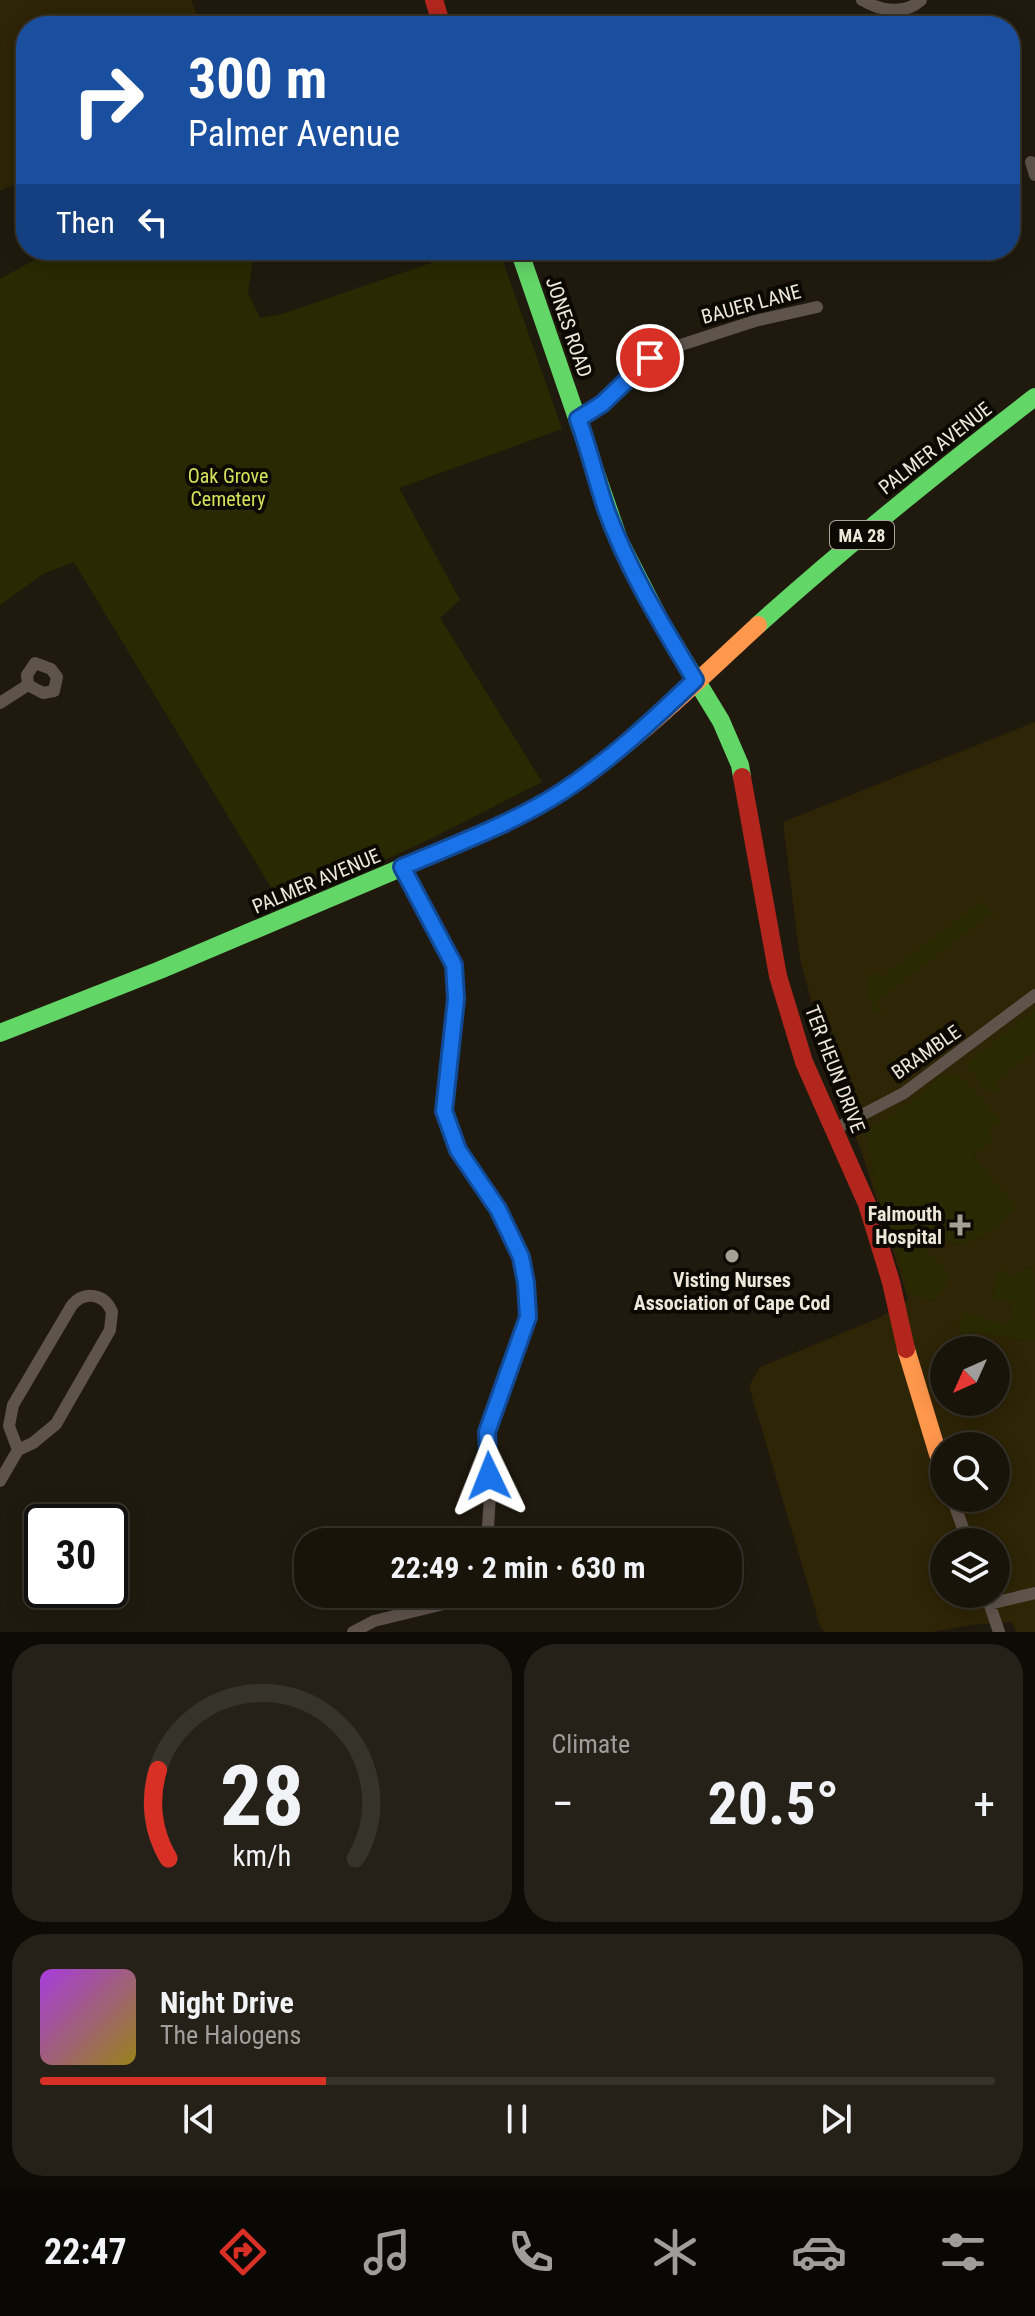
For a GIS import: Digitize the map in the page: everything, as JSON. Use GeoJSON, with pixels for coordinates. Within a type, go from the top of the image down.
{"type":"FeatureCollection","features":[{"type":"Feature","properties":{"kind":"main road","name":"JONES ROAD"},"geometry":{"type":"LineString","coordinates":[[522,260],[619,540],[648,599],[695,680]]}},
{"type":"Feature","properties":{"kind":"main road","name":"PALMER AVENUE"},"geometry":{"type":"LineString","coordinates":[[0,1033],[282,920],[511,820],[561,793],[625,746],[695,680],[903,500],[1035,397]]}},
{"type":"Feature","properties":{"kind":"main road","name":"TER HEUN DRIVE"},"geometry":{"type":"LineString","coordinates":[[695,680],[721,721],[740,765],[778,976],[804,1062],[867,1204],[931,1432]]}},
{"type":"Feature","properties":{"kind":"street"},"geometry":{"type":"LineString","coordinates":[[862,0],[887,9],[901,10],[918,3]]}},
{"type":"Feature","properties":{"kind":"street","name":"BAUER LANE"},"geometry":{"type":"LineString","coordinates":[[578,419],[602,404],[659,352],[755,321],[817,307]]}},
{"type":"Feature","properties":{"kind":"street"},"geometry":{"type":"LineString","coordinates":[[0,703],[28,685]]}},
{"type":"Feature","properties":{"kind":"street"},"geometry":{"type":"LineString","coordinates":[[402,867],[454,965],[456,999],[444,1111],[458,1150],[498,1209],[511,1236],[521,1257],[526,1283],[528,1317],[487,1432],[488,1528]]}},
{"type":"Feature","properties":{"kind":"street","name":"BRAMBLE"},"geometry":{"type":"LineString","coordinates":[[833,1130],[904,1093],[1035,995]]}},
{"type":"Feature","properties":{"kind":"street"},"geometry":{"type":"LineString","coordinates":[[0,1481],[18,1450],[48,1432],[67,1406],[110,1330],[112,1312],[103,1299],[90,1295],[77,1299],[13,1405],[9,1426],[18,1450]]}},
{"type":"Feature","properties":{"kind":"street"},"geometry":{"type":"LineString","coordinates":[[1010,1596],[1035,1593]]}},
{"type":"Feature","properties":{"kind":"street"},"geometry":{"type":"LineString","coordinates":[[353,1632],[374,1621],[427,1608]]}},
{"type":"Feature","properties":{"kind":"street"},"geometry":{"type":"LineString","coordinates":[[990,1608],[999,1632]]}},
{"type":"Feature","properties":{"kind":"shaded area"},"geometry":{"type":"Polygon","coordinates":[[[0,0],[191,0],[197,16],[16,16],[16,184],[0,191],[0,0]]]}},
{"type":"Feature","properties":{"kind":"shaded area","name":"Falmouth Hospital"},"geometry":{"type":"Polygon","coordinates":[[[1035,722],[1035,1632],[1016,1632],[1012,1622],[932,1632],[826,1632],[821,1629],[749,1386],[760,1367],[879,1318],[908,1299],[861,1150],[834,1085],[800,959],[783,822],[1035,722]]]}},
{"type":"Feature","properties":{"kind":"green space","name":"Oak Grove Cemetery"},"geometry":{"type":"Polygon","coordinates":[[[34,260],[253,260],[248,293],[260,318],[282,314],[440,260],[503,260],[562,429],[399,488],[460,600],[440,618],[542,782],[430,839],[283,907],[74,562],[43,574],[0,605],[0,279],[34,260]]]}},
{"type":"Feature","properties":{"kind":"green space"},"geometry":{"type":"Polygon","coordinates":[[[982,901],[1000,921],[990,914],[876,1002],[884,1013],[875,1013],[869,995],[870,972],[881,978],[982,901]]]}},
{"type":"Feature","properties":{"kind":"green space"},"geometry":{"type":"Polygon","coordinates":[[[1035,1009],[1035,1051],[994,1082],[1003,1094],[985,1089],[966,1064],[1035,1009]]]}},
{"type":"Feature","properties":{"kind":"green space"},"geometry":{"type":"Polygon","coordinates":[[[950,1073],[964,1079],[1001,1121],[988,1131],[994,1139],[973,1156],[1017,1208],[988,1233],[969,1242],[958,1243],[933,1236],[927,1254],[940,1264],[947,1282],[932,1300],[911,1294],[907,1286],[877,1194],[866,1130],[908,1105],[936,1080],[950,1073]]]}},
{"type":"Feature","properties":{"kind":"green space"},"geometry":{"type":"Polygon","coordinates":[[[1033,1267],[1035,1339],[969,1331],[968,1336],[963,1336],[958,1328],[964,1312],[989,1321],[1011,1324],[1013,1301],[993,1299],[996,1272],[1004,1270],[1013,1279],[1033,1267]]]}},
{"type":"Feature","properties":{"kind":"traffic: fast"},"geometry":{"type":"LineString","coordinates":[[522,260],[619,540],[662,624],[721,721],[742,777]]}},
{"type":"Feature","properties":{"kind":"traffic: fast"},"geometry":{"type":"LineString","coordinates":[[758,625],[894,508],[1035,397]]}},
{"type":"Feature","properties":{"kind":"traffic: fast"},"geometry":{"type":"LineString","coordinates":[[0,1033],[160,970],[448,848]]}},
{"type":"Feature","properties":{"kind":"traffic: slow"},"geometry":{"type":"LineString","coordinates":[[448,848],[536,808],[589,773],[664,712],[758,625]]}},
{"type":"Feature","properties":{"kind":"traffic: slow"},"geometry":{"type":"LineString","coordinates":[[906,1349],[931,1432]]}},
{"type":"Feature","properties":{"kind":"traffic: jam"},"geometry":{"type":"LineString","coordinates":[[434,0],[439,16]]}},
{"type":"Feature","properties":{"kind":"traffic: jam"},"geometry":{"type":"LineString","coordinates":[[742,777],[778,976],[804,1062],[867,1204],[891,1282],[906,1349]]}},
{"type":"Feature","properties":{"kind":"place","name":"Falmouth Hospital"},"geometry":{"type":"Point","coordinates":[960,1225]}},
{"type":"Feature","properties":{"kind":"place","name":"Visting Nurses Association of Cape Cod"},"geometry":{"type":"Point","coordinates":[732,1256]}},
{"type":"Feature","properties":{"kind":"route"},"geometry":{"type":"LineString","coordinates":[[489,1476],[487,1432],[528,1317],[526,1283],[521,1257],[498,1209],[458,1150],[449,1128],[444,1111],[456,999],[454,965],[402,867],[511,820],[561,793],[625,746],[695,680],[630,565],[606,508],[578,419],[602,404],[650,358]]}}]}
